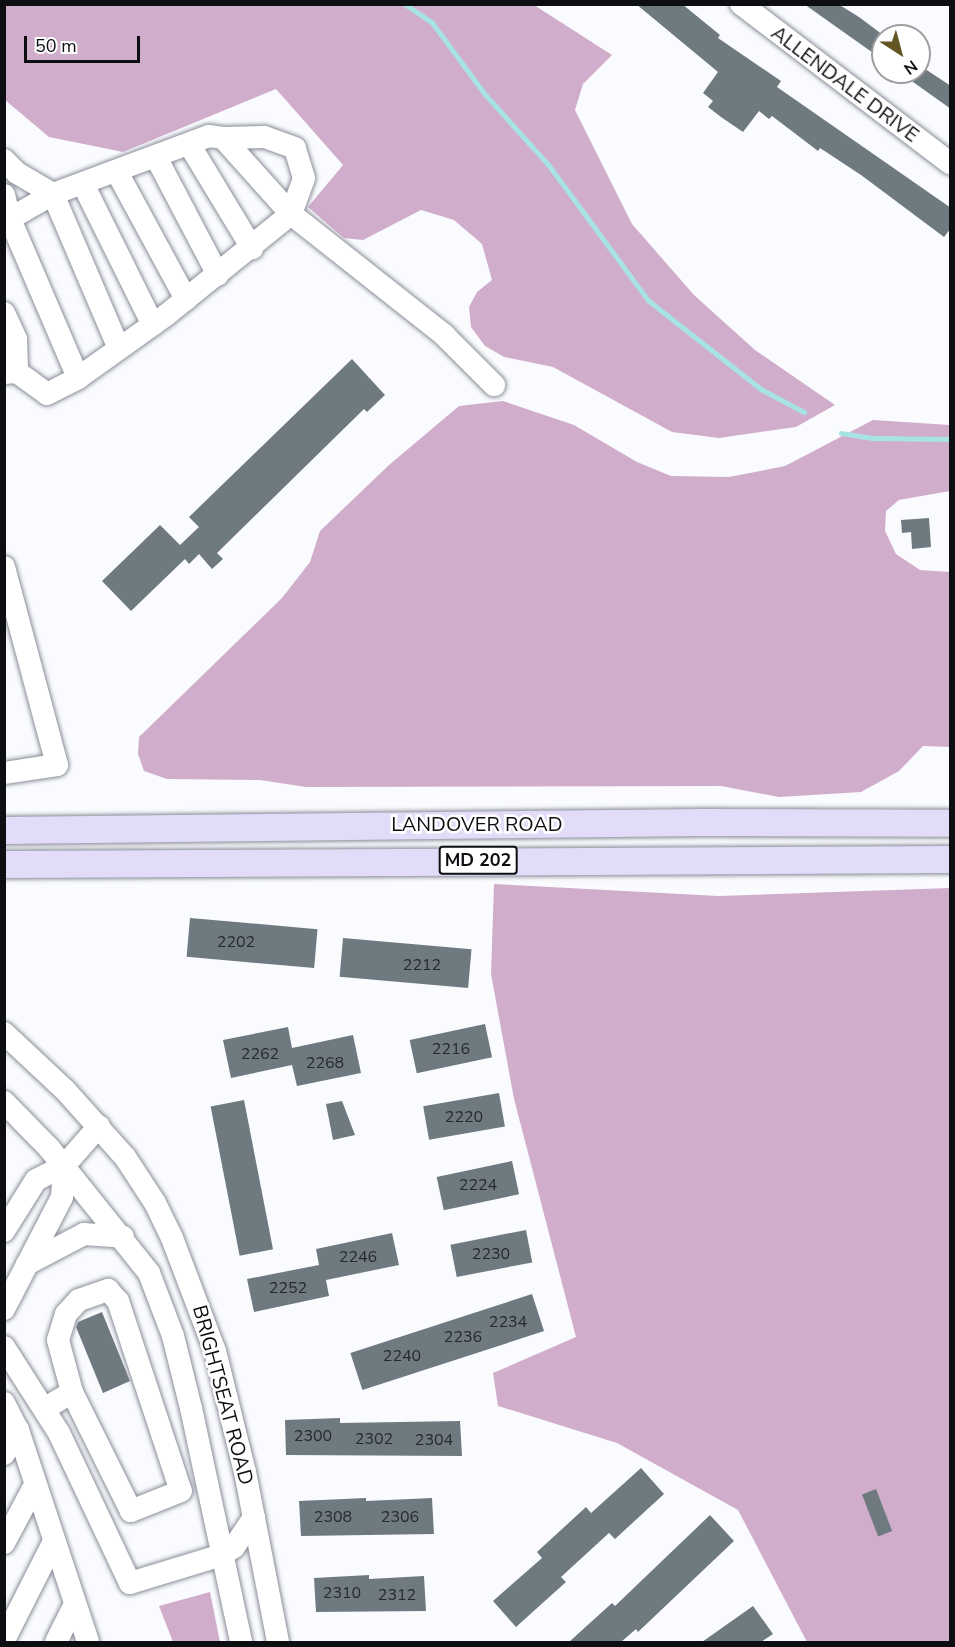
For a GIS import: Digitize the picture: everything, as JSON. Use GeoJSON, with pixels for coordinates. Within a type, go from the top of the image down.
{"type":"FeatureCollection","features":[{"type":"Feature","properties":{"kind":"main road","name":"LANDOVER ROAD"},"geometry":{"type":"LineString","coordinates":[[4,830],[703,822],[951,823]]}},
{"type":"Feature","properties":{"kind":"main road","name":"LANDOVER ROAD"},"geometry":{"type":"LineString","coordinates":[[4,864],[951,859]]}},
{"type":"Feature","properties":{"kind":"street","name":"ALLENDALE DRIVE"},"geometry":{"type":"LineString","coordinates":[[741,4],[951,163]]}},
{"type":"Feature","properties":{"kind":"street"},"geometry":{"type":"LineString","coordinates":[[4,312],[16,339],[11,373],[47,394],[78,378],[119,349],[252,248],[291,214],[304,178],[294,148],[264,137],[209,136],[53,194],[7,221]]}},
{"type":"Feature","properties":{"kind":"street"},"geometry":{"type":"LineString","coordinates":[[223,138],[291,214],[444,335],[494,386]]}},
{"type":"Feature","properties":{"kind":"street"},"geometry":{"type":"LineString","coordinates":[[189,144],[252,248]]}},
{"type":"Feature","properties":{"kind":"street"},"geometry":{"type":"LineString","coordinates":[[156,157],[218,275]]}},
{"type":"Feature","properties":{"kind":"street"},"geometry":{"type":"LineString","coordinates":[[4,160],[17,173],[53,194],[119,349]]}},
{"type":"Feature","properties":{"kind":"street"},"geometry":{"type":"LineString","coordinates":[[117,172],[186,299]]}},
{"type":"Feature","properties":{"kind":"street"},"geometry":{"type":"LineString","coordinates":[[83,184],[153,324]]}},
{"type":"Feature","properties":{"kind":"street"},"geometry":{"type":"LineString","coordinates":[[4,195],[7,221],[78,378]]}},
{"type":"Feature","properties":{"kind":"street"},"geometry":{"type":"LineString","coordinates":[[4,567],[57,765],[4,773]]}},
{"type":"Feature","properties":{"kind":"street","name":"BRIGHTSEAT ROAD"},"geometry":{"type":"LineString","coordinates":[[4,1033],[99,1126],[155,1203],[202,1309],[254,1517],[278,1642]]}},
{"type":"Feature","properties":{"kind":"street","name":"BRIGHTSEAT ROAD"},"geometry":{"type":"LineString","coordinates":[[4,1101],[64,1166],[123,1237],[149,1273],[173,1336],[241,1642]]}},
{"type":"Feature","properties":{"kind":"street"},"geometry":{"type":"LineString","coordinates":[[4,1231],[36,1180],[64,1166],[99,1126]]}},
{"type":"Feature","properties":{"kind":"street"},"geometry":{"type":"LineString","coordinates":[[4,1309],[62,1197],[64,1166]]}},
{"type":"Feature","properties":{"kind":"street"},"geometry":{"type":"LineString","coordinates":[[27,1264],[84,1234],[123,1237]]}},
{"type":"Feature","properties":{"kind":"street"},"geometry":{"type":"LineString","coordinates":[[108,1290],[118,1301],[181,1491],[131,1511],[72,1392],[58,1340],[66,1314],[79,1300],[108,1290]]}},
{"type":"Feature","properties":{"kind":"street"},"geometry":{"type":"LineString","coordinates":[[4,1347],[44,1409],[130,1583],[222,1555],[234,1547],[254,1517]]}},
{"type":"Feature","properties":{"kind":"street"},"geometry":{"type":"LineString","coordinates":[[44,1409],[72,1392]]}},
{"type":"Feature","properties":{"kind":"street"},"geometry":{"type":"LineString","coordinates":[[4,1403],[18,1430],[88,1642]]}},
{"type":"Feature","properties":{"kind":"street"},"geometry":{"type":"LineString","coordinates":[[4,1454],[18,1430]]}},
{"type":"Feature","properties":{"kind":"street"},"geometry":{"type":"LineString","coordinates":[[4,1543],[35,1485]]}},
{"type":"Feature","properties":{"kind":"street"},"geometry":{"type":"LineString","coordinates":[[4,1640],[54,1540]]}},
{"type":"Feature","properties":{"kind":"street"},"geometry":{"type":"LineString","coordinates":[[56,1642],[75,1604]]}},
{"type":"Feature","properties":{"kind":"shaded area"},"geometry":{"type":"Polygon","coordinates":[[[4,5],[534,5],[612,55],[583,84],[575,110],[632,224],[694,295],[755,350],[835,405],[796,427],[719,438],[672,432],[553,367],[504,357],[485,346],[471,327],[469,307],[477,292],[492,280],[482,244],[454,220],[421,210],[363,240],[344,238],[308,207],[343,165],[276,89],[123,152],[49,137],[5,100],[4,5]]]}},
{"type":"Feature","properties":{"kind":"shaded area"},"geometry":{"type":"Polygon","coordinates":[[[503,401],[574,425],[637,462],[671,476],[729,477],[785,466],[873,420],[950,425],[950,491],[899,500],[886,511],[885,531],[896,554],[920,570],[950,572],[950,747],[923,746],[899,771],[861,792],[779,797],[721,786],[306,787],[260,780],[167,779],[144,771],[138,754],[139,737],[282,598],[310,562],[320,531],[389,465],[459,406],[503,401]]]}},
{"type":"Feature","properties":{"kind":"shaded area"},"geometry":{"type":"Polygon","coordinates":[[[494,884],[718,896],[950,888],[950,1642],[807,1642],[738,1510],[617,1443],[498,1406],[493,1373],[576,1337],[514,1099],[491,974],[494,884]]]}},
{"type":"Feature","properties":{"kind":"shaded area"},"geometry":{"type":"Polygon","coordinates":[[[210,1592],[220,1642],[173,1642],[159,1606],[210,1592]]]}},
{"type":"Feature","properties":{"kind":"building"},"geometry":{"type":"Polygon","coordinates":[[[636,4],[682,4],[720,35],[718,38],[781,81],[777,87],[951,208],[951,228],[944,237],[861,175],[820,148],[818,151],[772,116],[769,119],[759,111],[743,132],[721,117],[708,107],[713,101],[703,93],[718,72],[636,4]]]}},
{"type":"Feature","properties":{"kind":"building"},"geometry":{"type":"Polygon","coordinates":[[[804,4],[838,4],[859,17],[871,26],[871,51],[804,4]]]}},
{"type":"Feature","properties":{"kind":"building"},"geometry":{"type":"Polygon","coordinates":[[[931,73],[951,86],[951,109],[916,84],[931,84],[931,73]]]}},
{"type":"Feature","properties":{"kind":"building"},"geometry":{"type":"Polygon","coordinates":[[[352,359],[385,395],[367,412],[364,409],[217,553],[223,559],[212,569],[199,554],[189,564],[185,559],[131,611],[102,581],[160,525],[180,545],[199,527],[189,517],[352,359]]]}},
{"type":"Feature","properties":{"kind":"building"},"geometry":{"type":"Polygon","coordinates":[[[929,518],[931,547],[912,549],[911,532],[902,533],[901,520],[929,518]]]}},
{"type":"Feature","properties":{"kind":"building"},"geometry":{"type":"Polygon","coordinates":[[[190,918],[318,929],[314,968],[187,957],[190,918]]]}},
{"type":"Feature","properties":{"kind":"building"},"geometry":{"type":"Polygon","coordinates":[[[343,938],[472,949],[468,988],[340,977],[343,938]]]}},
{"type":"Feature","properties":{"kind":"building"},"geometry":{"type":"Polygon","coordinates":[[[485,1024],[492,1057],[417,1073],[410,1040],[485,1024]]]}},
{"type":"Feature","properties":{"kind":"building"},"geometry":{"type":"Polygon","coordinates":[[[288,1027],[292,1048],[353,1035],[361,1073],[297,1086],[292,1065],[231,1078],[223,1040],[288,1027]]]}},
{"type":"Feature","properties":{"kind":"building"},"geometry":{"type":"Polygon","coordinates":[[[499,1093],[505,1126],[429,1140],[423,1106],[499,1093]]]}},
{"type":"Feature","properties":{"kind":"building"},"geometry":{"type":"Polygon","coordinates":[[[244,1100],[273,1249],[240,1256],[211,1106],[244,1100]]]}},
{"type":"Feature","properties":{"kind":"building"},"geometry":{"type":"Polygon","coordinates":[[[342,1101],[355,1135],[333,1140],[326,1104],[342,1101]]]}},
{"type":"Feature","properties":{"kind":"building"},"geometry":{"type":"Polygon","coordinates":[[[512,1161],[519,1194],[444,1210],[437,1177],[512,1161]]]}},
{"type":"Feature","properties":{"kind":"building"},"geometry":{"type":"Polygon","coordinates":[[[526,1230],[532,1262],[457,1277],[450,1245],[526,1230]]]}},
{"type":"Feature","properties":{"kind":"building"},"geometry":{"type":"Polygon","coordinates":[[[392,1233],[399,1265],[326,1280],[329,1296],[254,1312],[247,1279],[319,1265],[316,1249],[392,1233]]]}},
{"type":"Feature","properties":{"kind":"building"},"geometry":{"type":"Polygon","coordinates":[[[532,1294],[544,1331],[362,1390],[350,1353],[532,1294]]]}},
{"type":"Feature","properties":{"kind":"building"},"geometry":{"type":"Polygon","coordinates":[[[102,1312],[130,1381],[103,1393],[76,1327],[78,1322],[102,1312]]]}},
{"type":"Feature","properties":{"kind":"building"},"geometry":{"type":"Polygon","coordinates":[[[340,1418],[340,1423],[460,1421],[462,1456],[286,1455],[285,1420],[340,1418]]]}},
{"type":"Feature","properties":{"kind":"building"},"geometry":{"type":"Polygon","coordinates":[[[641,1468],[664,1494],[615,1539],[609,1533],[561,1577],[566,1582],[516,1627],[493,1601],[542,1558],[537,1552],[586,1507],[591,1513],[641,1468]]]}},
{"type":"Feature","properties":{"kind":"building"},"geometry":{"type":"Polygon","coordinates":[[[876,1489],[892,1531],[878,1536],[862,1494],[876,1489]]]}},
{"type":"Feature","properties":{"kind":"building"},"geometry":{"type":"Polygon","coordinates":[[[366,1498],[366,1501],[432,1498],[434,1534],[301,1536],[299,1501],[366,1498]]]}},
{"type":"Feature","properties":{"kind":"building"},"geometry":{"type":"Polygon","coordinates":[[[710,1515],[734,1541],[638,1632],[636,1629],[621,1642],[569,1642],[612,1603],[615,1606],[710,1515]]]}},
{"type":"Feature","properties":{"kind":"building"},"geometry":{"type":"Polygon","coordinates":[[[369,1575],[369,1579],[424,1576],[426,1611],[316,1612],[314,1578],[369,1575]]]}},
{"type":"Feature","properties":{"kind":"building"},"geometry":{"type":"Polygon","coordinates":[[[753,1606],[773,1634],[761,1642],[702,1642],[753,1606]]]}},
{"type":"Feature","properties":{"kind":"waterway"},"geometry":{"type":"LineString","coordinates":[[405,4],[432,22],[485,94],[549,165],[648,300],[761,389],[804,412]]}},
{"type":"Feature","properties":{"kind":"waterway"},"geometry":{"type":"LineString","coordinates":[[841,433],[874,438],[950,439]]}}]}
